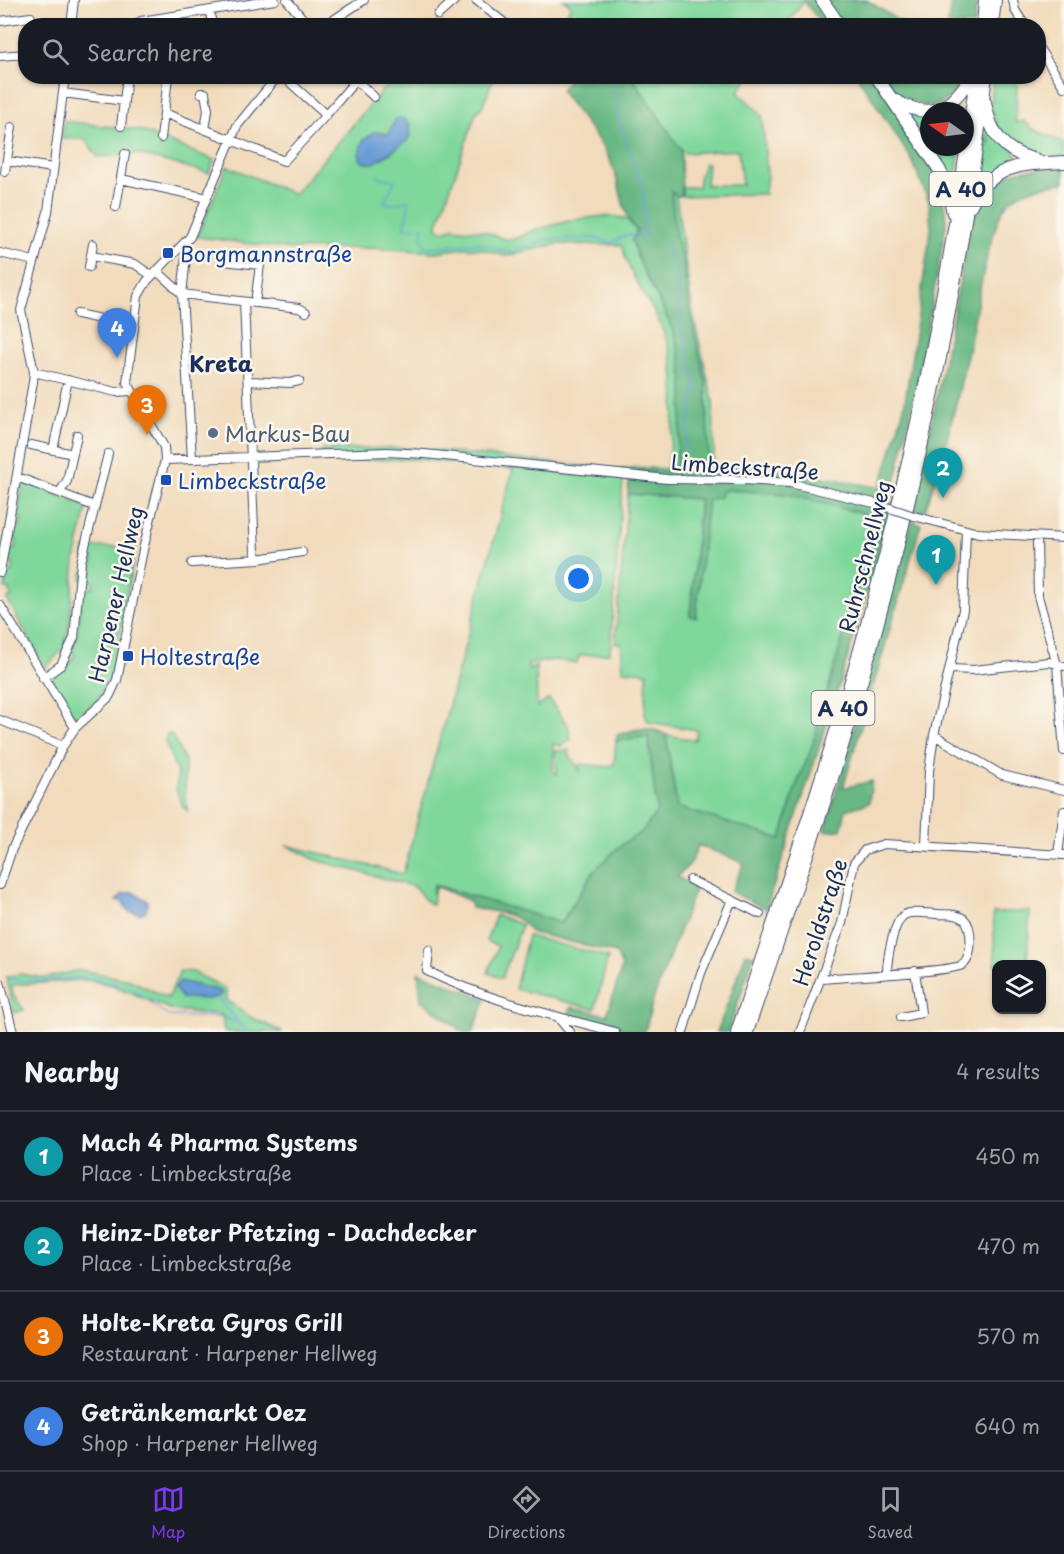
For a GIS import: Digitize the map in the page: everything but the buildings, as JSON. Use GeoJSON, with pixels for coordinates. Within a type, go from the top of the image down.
{"type":"FeatureCollection","features":[{"type":"Feature","properties":{"kind":"highway"},"geometry":{"type":"LineString","coordinates":[[822,0],[834,18]]}},
{"type":"Feature","properties":{"kind":"highway"},"geometry":{"type":"LineString","coordinates":[[984,18],[986,0]]}},
{"type":"Feature","properties":{"kind":"highway"},"geometry":{"type":"LineString","coordinates":[[993,18],[995,0]]}},
{"type":"Feature","properties":{"kind":"highway"},"geometry":{"type":"LineString","coordinates":[[882,84],[943,177],[952,205],[953,235]]}},
{"type":"Feature","properties":{"kind":"highway"},"geometry":{"type":"LineString","coordinates":[[892,99],[916,110],[935,110],[957,97],[966,84]]}},
{"type":"Feature","properties":{"kind":"highway","name":"Ruhrschnellweg"},"geometry":{"type":"LineString","coordinates":[[747,1032],[830,784],[878,623],[924,436],[964,225],[981,84]]}},
{"type":"Feature","properties":{"kind":"highway","name":"Ruhrschnellweg"},"geometry":{"type":"LineString","coordinates":[[737,1032],[809,818],[865,633],[912,442],[981,84]]}},
{"type":"Feature","properties":{"kind":"highway"},"geometry":{"type":"LineString","coordinates":[[983,84],[989,118],[1000,142],[1015,154],[1047,163]]}},
{"type":"Feature","properties":{"kind":"highway"},"geometry":{"type":"LineString","coordinates":[[964,225],[975,198],[991,178],[1012,167],[1064,162]]}},
{"type":"Feature","properties":{"kind":"street"},"geometry":{"type":"LineString","coordinates":[[72,18],[74,0]]}},
{"type":"Feature","properties":{"kind":"street"},"geometry":{"type":"LineString","coordinates":[[161,18],[275,0]]}},
{"type":"Feature","properties":{"kind":"street"},"geometry":{"type":"LineString","coordinates":[[287,0],[302,18]]}},
{"type":"Feature","properties":{"kind":"street"},"geometry":{"type":"LineString","coordinates":[[336,18],[364,0]]}},
{"type":"Feature","properties":{"kind":"street"},"geometry":{"type":"LineString","coordinates":[[438,15],[455,0]]}},
{"type":"Feature","properties":{"kind":"street"},"geometry":{"type":"LineString","coordinates":[[1013,0],[1020,18]]}},
{"type":"Feature","properties":{"kind":"street"},"geometry":{"type":"LineString","coordinates":[[482,2],[499,18]]}},
{"type":"Feature","properties":{"kind":"street"},"geometry":{"type":"LineString","coordinates":[[210,11],[211,18]]}},
{"type":"Feature","properties":{"kind":"street"},"geometry":{"type":"LineString","coordinates":[[23,18],[31,17]]}},
{"type":"Feature","properties":{"kind":"street"},"geometry":{"type":"LineString","coordinates":[[0,21],[18,19]]}},
{"type":"Feature","properties":{"kind":"street"},"geometry":{"type":"LineString","coordinates":[[0,56],[18,55]]}},
{"type":"Feature","properties":{"kind":"street"},"geometry":{"type":"LineString","coordinates":[[1046,59],[1064,87]]}},
{"type":"Feature","properties":{"kind":"street"},"geometry":{"type":"LineString","coordinates":[[0,572],[4,532],[17,477],[34,372],[21,316],[48,212],[64,84]]}},
{"type":"Feature","properties":{"kind":"street"},"geometry":{"type":"LineString","coordinates":[[121,126],[125,84]]}},
{"type":"Feature","properties":{"kind":"street"},"geometry":{"type":"LineString","coordinates":[[161,138],[167,84]]}},
{"type":"Feature","properties":{"kind":"street"},"geometry":{"type":"LineString","coordinates":[[165,460],[162,442],[131,391],[127,378],[138,296],[154,273],[184,244],[196,226],[237,126],[271,84]]}},
{"type":"Feature","properties":{"kind":"street"},"geometry":{"type":"LineString","coordinates":[[292,84],[326,115]]}},
{"type":"Feature","properties":{"kind":"street"},"geometry":{"type":"LineString","coordinates":[[164,114],[284,161],[326,115],[350,84]]}},
{"type":"Feature","properties":{"kind":"street"},"geometry":{"type":"LineString","coordinates":[[360,84],[374,97]]}},
{"type":"Feature","properties":{"kind":"street"},"geometry":{"type":"LineString","coordinates":[[63,93],[124,101]]}},
{"type":"Feature","properties":{"kind":"street"},"geometry":{"type":"LineString","coordinates":[[201,93],[205,93],[208,110],[205,130]]}},
{"type":"Feature","properties":{"kind":"street"},"geometry":{"type":"LineString","coordinates":[[5,172],[12,127]]}},
{"type":"Feature","properties":{"kind":"street"},"geometry":{"type":"LineString","coordinates":[[116,207],[125,154]]}},
{"type":"Feature","properties":{"kind":"street"},"geometry":{"type":"LineString","coordinates":[[7,161],[54,168]]}},
{"type":"Feature","properties":{"kind":"street"},"geometry":{"type":"LineString","coordinates":[[121,179],[207,198]]}},
{"type":"Feature","properties":{"kind":"street"},"geometry":{"type":"LineString","coordinates":[[89,267],[93,244]]}},
{"type":"Feature","properties":{"kind":"street"},"geometry":{"type":"LineString","coordinates":[[184,244],[187,248],[182,294],[192,459]]}},
{"type":"Feature","properties":{"kind":"street"},"geometry":{"type":"LineString","coordinates":[[0,253],[34,261]]}},
{"type":"Feature","properties":{"kind":"street"},"geometry":{"type":"LineString","coordinates":[[91,256],[135,264],[154,273],[182,294],[299,308],[306,312]]}},
{"type":"Feature","properties":{"kind":"street"},"geometry":{"type":"LineString","coordinates":[[223,261],[260,265],[255,303]]}},
{"type":"Feature","properties":{"kind":"street"},"geometry":{"type":"LineString","coordinates":[[244,302],[255,551],[258,559]]}},
{"type":"Feature","properties":{"kind":"street"},"geometry":{"type":"LineString","coordinates":[[77,314],[133,326]]}},
{"type":"Feature","properties":{"kind":"street"},"geometry":{"type":"LineString","coordinates":[[34,372],[116,392],[131,391]]}},
{"type":"Feature","properties":{"kind":"street"},"geometry":{"type":"LineString","coordinates":[[53,450],[68,380]]}},
{"type":"Feature","properties":{"kind":"street"},"geometry":{"type":"LineString","coordinates":[[249,381],[290,383],[300,381]]}},
{"type":"Feature","properties":{"kind":"street"},"geometry":{"type":"LineString","coordinates":[[60,492],[67,481],[77,435]]}},
{"type":"Feature","properties":{"kind":"street"},"geometry":{"type":"LineString","coordinates":[[31,445],[73,454]]}},
{"type":"Feature","properties":{"kind":"street","name":"Limbeckstraße"},"geometry":{"type":"LineString","coordinates":[[165,460],[387,452],[667,479],[790,483],[854,496],[966,531],[1037,538],[1064,538]]}},
{"type":"Feature","properties":{"kind":"street"},"geometry":{"type":"LineString","coordinates":[[43,678],[61,664],[74,638],[81,562],[108,454]]}},
{"type":"Feature","properties":{"kind":"street","name":"Harpener Hellweg"},"geometry":{"type":"LineString","coordinates":[[0,885],[12,849],[63,746],[75,728],[110,697],[117,680],[145,537],[165,460]]}},
{"type":"Feature","properties":{"kind":"street"},"geometry":{"type":"LineString","coordinates":[[17,477],[94,506]]}},
{"type":"Feature","properties":{"kind":"street"},"geometry":{"type":"LineString","coordinates":[[926,846],[928,771],[933,735],[951,669],[964,602],[966,531]]}},
{"type":"Feature","properties":{"kind":"street"},"geometry":{"type":"LineString","coordinates":[[1037,538],[1038,596],[1060,665],[1064,752]]}},
{"type":"Feature","properties":{"kind":"street"},"geometry":{"type":"LineString","coordinates":[[192,563],[258,559],[302,552]]}},
{"type":"Feature","properties":{"kind":"street"},"geometry":{"type":"LineString","coordinates":[[0,604],[75,728]]}},
{"type":"Feature","properties":{"kind":"street"},"geometry":{"type":"LineString","coordinates":[[951,669],[973,670],[1049,662],[1060,665]]}},
{"type":"Feature","properties":{"kind":"street"},"geometry":{"type":"LineString","coordinates":[[0,720],[63,746]]}},
{"type":"Feature","properties":{"kind":"street"},"geometry":{"type":"LineString","coordinates":[[933,735],[1002,775],[1064,790]]}},
{"type":"Feature","properties":{"kind":"street"},"geometry":{"type":"LineString","coordinates":[[1061,855],[1064,811]]}},
{"type":"Feature","properties":{"kind":"street","name":"Heroldstraße"},"geometry":{"type":"LineString","coordinates":[[800,1032],[842,922],[852,870],[858,856],[876,844],[1061,855]]}},
{"type":"Feature","properties":{"kind":"street"},"geometry":{"type":"LineString","coordinates":[[690,880],[760,914]]}},
{"type":"Feature","properties":{"kind":"street"},"geometry":{"type":"LineString","coordinates":[[683,1032],[701,973],[732,900]]}},
{"type":"Feature","properties":{"kind":"street"},"geometry":{"type":"LineString","coordinates":[[820,978],[915,971],[958,967],[966,962],[970,953],[969,927],[965,920],[956,915],[909,913],[901,917],[897,923],[887,973]]}},
{"type":"Feature","properties":{"kind":"street"},"geometry":{"type":"LineString","coordinates":[[429,950],[427,971],[508,1002],[615,1032]]}},
{"type":"Feature","properties":{"kind":"street"},"geometry":{"type":"LineString","coordinates":[[901,1017],[921,1013],[915,971]]}},
{"type":"Feature","properties":{"kind":"street"},"geometry":{"type":"LineString","coordinates":[[0,982],[13,1032]]}},
{"type":"Feature","properties":{"kind":"street"},"geometry":{"type":"LineString","coordinates":[[556,1017],[570,1032]]}},
{"type":"Feature","properties":{"kind":"street"},"geometry":{"type":"LineString","coordinates":[[577,1032],[588,1025]]}},
{"type":"Feature","properties":{"kind":"green space"},"geometry":{"type":"Polygon","coordinates":[[[563,0],[804,1],[791,18],[564,18],[571,5],[563,0]]]}},
{"type":"Feature","properties":{"kind":"green space"},"geometry":{"type":"Polygon","coordinates":[[[803,0],[867,0],[894,18],[817,18],[803,0]]]}},
{"type":"Feature","properties":{"kind":"green space"},"geometry":{"type":"Polygon","coordinates":[[[951,0],[977,0],[975,18],[949,18],[951,0]]]}},
{"type":"Feature","properties":{"kind":"green space"},"geometry":{"type":"Polygon","coordinates":[[[388,84],[491,84],[482,107],[476,113],[437,227],[441,231],[453,228],[483,231],[504,239],[514,239],[535,230],[572,220],[603,216],[626,218],[637,231],[632,240],[635,251],[670,324],[681,361],[682,414],[675,469],[667,472],[637,470],[627,480],[623,480],[610,653],[579,656],[577,663],[554,660],[528,664],[529,670],[536,666],[537,707],[549,699],[568,726],[571,739],[561,746],[553,744],[553,772],[557,774],[555,751],[569,750],[570,756],[580,771],[580,764],[608,767],[614,764],[616,741],[648,736],[657,811],[642,832],[621,845],[594,871],[561,923],[435,886],[432,905],[412,886],[316,860],[286,845],[403,874],[513,469],[415,459],[314,461],[324,449],[410,448],[619,470],[636,467],[667,469],[674,412],[674,374],[666,337],[633,274],[622,245],[557,244],[506,256],[481,249],[464,248],[436,252],[372,248],[291,249],[197,237],[227,166],[294,194],[388,84]],[[396,119],[389,134],[374,132],[361,146],[360,157],[365,163],[377,161],[390,154],[410,136],[410,125],[396,119]]]}},
{"type":"Feature","properties":{"kind":"green space"},"geometry":{"type":"Polygon","coordinates":[[[566,84],[637,84],[681,150],[682,195],[676,196],[671,191],[676,237],[683,259],[690,314],[706,382],[709,465],[783,469],[880,488],[904,408],[931,229],[929,202],[912,160],[863,84],[959,84],[944,102],[920,102],[920,105],[898,97],[920,140],[920,156],[928,156],[936,174],[946,224],[908,425],[880,544],[834,702],[766,909],[731,892],[744,863],[698,845],[691,863],[677,877],[696,887],[653,1000],[645,1032],[632,1032],[568,1016],[571,1007],[607,1015],[622,967],[616,953],[530,932],[526,925],[512,916],[471,908],[470,901],[437,887],[432,893],[434,885],[561,923],[594,871],[621,845],[642,832],[657,811],[648,736],[616,741],[617,735],[642,729],[654,730],[666,735],[677,807],[781,839],[796,786],[811,750],[877,517],[787,494],[722,491],[719,498],[708,499],[696,617],[690,616],[700,499],[628,494],[629,480],[637,470],[666,472],[667,469],[675,469],[683,396],[681,361],[677,343],[635,251],[632,240],[637,231],[627,215],[612,165],[595,136],[561,91],[566,84]]]}},
{"type":"Feature","properties":{"kind":"green space"},"geometry":{"type":"Polygon","coordinates":[[[636,84],[744,84],[738,92],[762,115],[767,174],[765,194],[676,196],[693,314],[713,401],[714,464],[709,465],[706,382],[690,314],[683,259],[676,237],[671,190],[682,195],[682,187],[698,187],[705,163],[708,164],[706,185],[742,185],[738,150],[684,153],[668,134],[636,84]]]}},
{"type":"Feature","properties":{"kind":"green space"},"geometry":{"type":"Polygon","coordinates":[[[993,84],[1017,84],[1016,123],[1024,121],[1033,129],[1064,143],[1064,158],[1033,157],[1001,138],[991,108],[993,84]]]}},
{"type":"Feature","properties":{"kind":"green space"},"geometry":{"type":"Polygon","coordinates":[[[902,109],[920,113],[920,141],[902,109]]]}},
{"type":"Feature","properties":{"kind":"green space"},"geometry":{"type":"Polygon","coordinates":[[[987,117],[1021,160],[980,185],[978,181],[984,137],[989,144],[990,139],[986,136],[987,117]]]}},
{"type":"Feature","properties":{"kind":"green space"},"geometry":{"type":"Polygon","coordinates":[[[64,121],[142,131],[214,160],[209,173],[137,154],[98,157],[85,139],[62,139],[64,121]]]}},
{"type":"Feature","properties":{"kind":"green space"},"geometry":{"type":"Polygon","coordinates":[[[929,156],[959,156],[953,199],[929,156]]]}},
{"type":"Feature","properties":{"kind":"green space"},"geometry":{"type":"Polygon","coordinates":[[[1064,167],[1064,183],[1040,187],[1017,196],[1006,205],[1000,216],[989,249],[951,426],[924,513],[914,511],[971,224],[977,205],[984,191],[1004,175],[1031,169],[1064,167]]]}},
{"type":"Feature","properties":{"kind":"green space"},"geometry":{"type":"Polygon","coordinates":[[[23,484],[34,485],[87,507],[75,560],[70,620],[64,648],[45,668],[7,599],[11,598],[9,589],[5,589],[7,572],[12,572],[13,564],[9,562],[11,549],[15,549],[17,542],[13,540],[16,524],[20,525],[22,518],[17,517],[23,484]]]}},
{"type":"Feature","properties":{"kind":"green space"},"geometry":{"type":"Polygon","coordinates":[[[726,490],[787,494],[877,517],[811,750],[796,786],[781,839],[677,807],[666,735],[695,740],[697,730],[648,722],[645,715],[647,672],[623,670],[621,643],[615,643],[628,494],[700,498],[690,616],[696,617],[707,499],[726,490]]]}},
{"type":"Feature","properties":{"kind":"green space"},"geometry":{"type":"Polygon","coordinates":[[[912,521],[921,524],[843,788],[872,781],[869,803],[846,810],[841,830],[825,831],[912,521]]]}},
{"type":"Feature","properties":{"kind":"green space"},"geometry":{"type":"Polygon","coordinates":[[[136,546],[111,678],[97,701],[74,718],[52,680],[59,670],[65,671],[75,655],[72,652],[77,634],[82,588],[93,588],[93,581],[82,580],[82,572],[92,572],[93,559],[84,558],[85,548],[136,546]]]}},
{"type":"Feature","properties":{"kind":"green space"},"geometry":{"type":"Polygon","coordinates":[[[167,734],[171,734],[185,761],[185,798],[188,811],[183,807],[176,788],[178,775],[165,741],[167,734]]]}},
{"type":"Feature","properties":{"kind":"green space"},"geometry":{"type":"Polygon","coordinates":[[[1030,911],[1027,960],[995,960],[993,913],[1030,911]]]}},
{"type":"Feature","properties":{"kind":"green space"},"geometry":{"type":"Polygon","coordinates":[[[496,915],[522,925],[502,978],[488,973],[498,946],[486,941],[496,915]]]}},
{"type":"Feature","properties":{"kind":"green space"},"geometry":{"type":"Polygon","coordinates":[[[528,936],[608,957],[595,1009],[515,989],[528,936]]]}},
{"type":"Feature","properties":{"kind":"green space"},"geometry":{"type":"Polygon","coordinates":[[[746,953],[754,955],[728,1032],[717,1032],[746,953]]]}},
{"type":"Feature","properties":{"kind":"green space"},"geometry":{"type":"Polygon","coordinates":[[[81,970],[130,980],[168,998],[180,971],[193,972],[226,989],[226,1000],[252,1018],[283,1032],[224,1032],[222,1015],[173,1010],[112,985],[85,980],[12,985],[13,995],[24,1010],[14,1013],[6,977],[20,974],[45,978],[81,970]]]}},
{"type":"Feature","properties":{"kind":"green space"},"geometry":{"type":"Polygon","coordinates":[[[418,972],[486,999],[473,1032],[463,1032],[421,1000],[418,972]]]}},
{"type":"Feature","properties":{"kind":"water"},"geometry":{"type":"Polygon","coordinates":[[[396,119],[405,119],[410,125],[408,140],[374,163],[362,162],[359,154],[363,141],[374,132],[389,134],[396,119]]]}},
{"type":"Feature","properties":{"kind":"water"},"geometry":{"type":"Polygon","coordinates":[[[132,892],[148,901],[146,911],[140,914],[128,911],[122,901],[116,901],[123,894],[132,892]]]}},
{"type":"Feature","properties":{"kind":"water"},"geometry":{"type":"Polygon","coordinates":[[[180,981],[221,991],[221,995],[210,999],[182,998],[175,989],[180,981]]]}},
{"type":"Feature","properties":{"kind":"waterway"},"geometry":{"type":"LineString","coordinates":[[613,84],[619,121],[644,191],[644,234]]}},
{"type":"Feature","properties":{"kind":"waterway"},"geometry":{"type":"LineString","coordinates":[[377,176],[395,181],[384,202],[391,204],[409,201],[405,228],[423,227],[422,238],[426,248],[479,243],[509,252],[550,239],[594,238],[611,243],[627,235],[647,235]]}},
{"type":"Feature","properties":{"kind":"waterway"},"geometry":{"type":"LineString","coordinates":[[666,242],[675,267],[678,311],[696,386],[682,465]]}},
{"type":"Feature","properties":{"kind":"waterway"},"geometry":{"type":"LineString","coordinates":[[6,979],[43,981],[86,977],[133,989],[168,1016],[221,1017],[237,1022],[250,1032]]}},
{"type":"Feature","properties":{"kind":"waterway"},"geometry":{"type":"LineString","coordinates":[[217,997],[237,1020]]}},
{"type":"Feature","properties":{"kind":"place","name":"Borgmannstraße"},"geometry":{"type":"Point","coordinates":[168,253]}},
{"type":"Feature","properties":{"kind":"place","name":"Getränkemarkt Oez"},"geometry":{"type":"Point","coordinates":[117,358]}},
{"type":"Feature","properties":{"kind":"place","name":"Markus-Bau"},"geometry":{"type":"Point","coordinates":[213,433]}},
{"type":"Feature","properties":{"kind":"place","name":"Holte-Kreta Gyros Grill"},"geometry":{"type":"Point","coordinates":[147,435]}},
{"type":"Feature","properties":{"kind":"place","name":"Limbeckstraße"},"geometry":{"type":"Point","coordinates":[166,480]}},
{"type":"Feature","properties":{"kind":"place","name":"Heinz-Dieter Pfetzing - Dachdecker"},"geometry":{"type":"Point","coordinates":[943,498]}},
{"type":"Feature","properties":{"kind":"place","name":"Mach 4 Pharma Systems"},"geometry":{"type":"Point","coordinates":[936,585]}},
{"type":"Feature","properties":{"kind":"place","name":"Holtestraße"},"geometry":{"type":"Point","coordinates":[128,656]}},
{"type":"Feature","properties":{"kind":"district","name":"Kreta"},"geometry":{"type":"Point","coordinates":[221,362]}}]}
